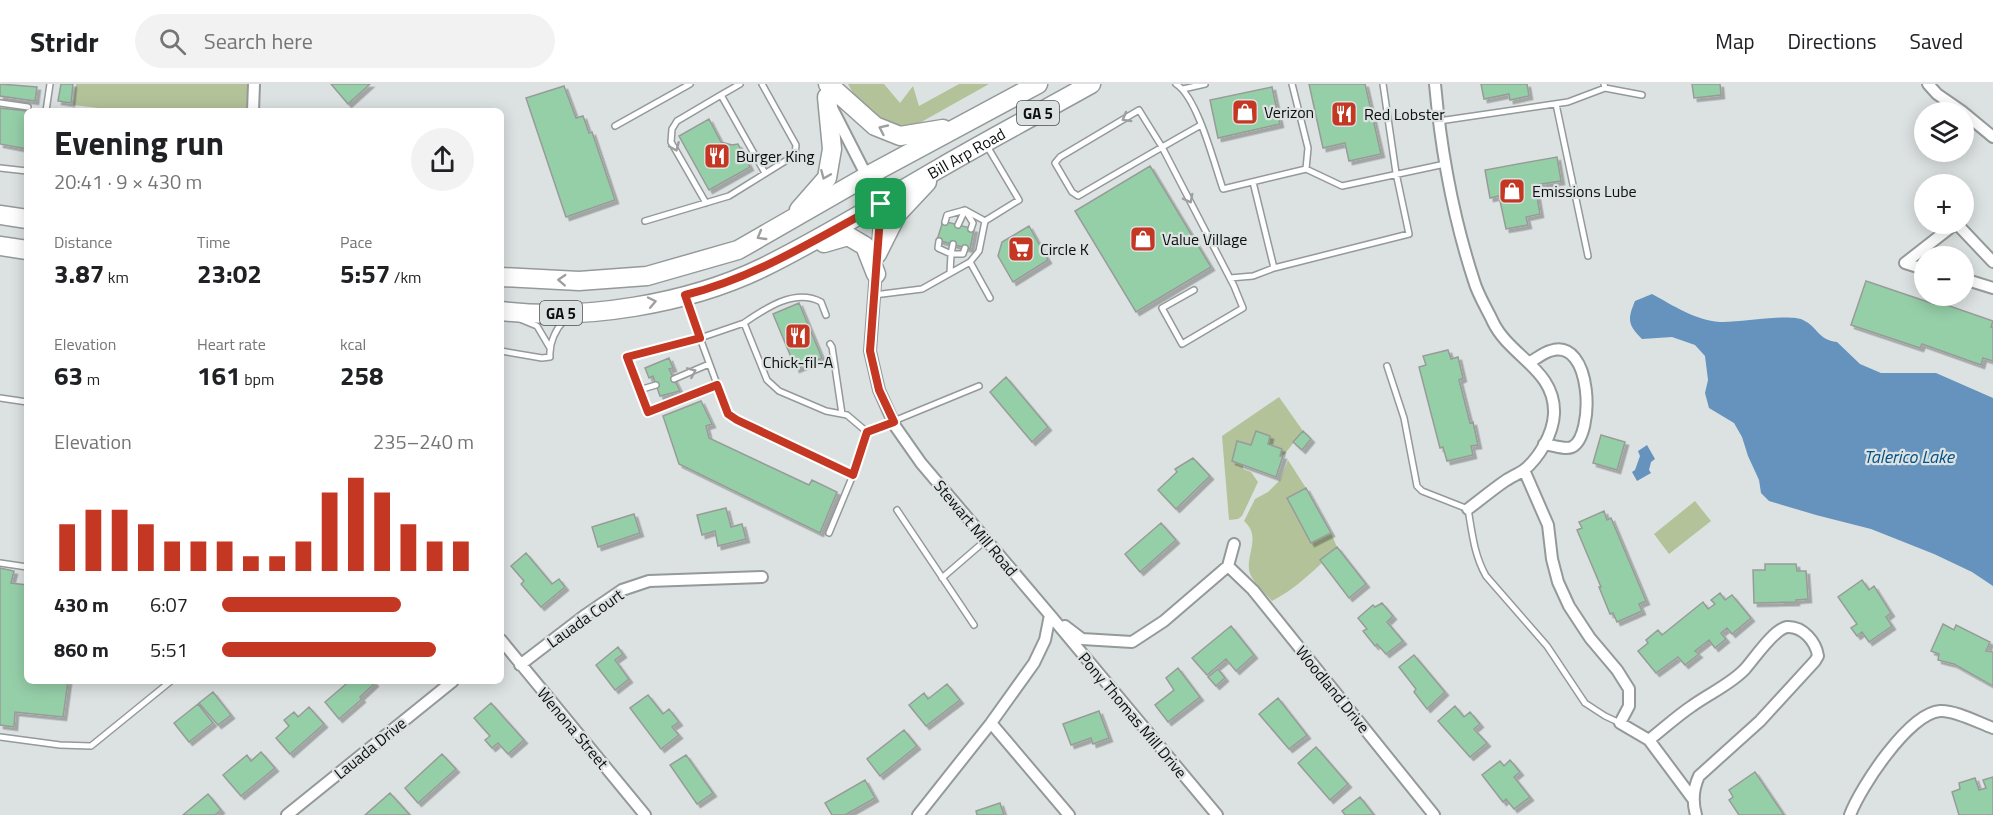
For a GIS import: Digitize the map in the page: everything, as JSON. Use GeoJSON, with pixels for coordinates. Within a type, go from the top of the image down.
{"type":"FeatureCollection","features":[{"type":"Feature","properties":{"kind":"main road","name":"Bill Arp Road"},"geometry":{"type":"LineString","coordinates":[[504,277],[579,281],[647,276],[738,250],[867,176],[1038,84]]}},
{"type":"Feature","properties":{"kind":"main road","name":"Bill Arp Road"},"geometry":{"type":"LineString","coordinates":[[504,311],[571,314],[620,309],[702,291],[761,268],[881,204],[985,142],[1091,84]]}},
{"type":"Feature","properties":{"kind":"main road"},"geometry":{"type":"LineString","coordinates":[[825,88],[875,126],[900,136],[960,126]]}},
{"type":"Feature","properties":{"kind":"main road"},"geometry":{"type":"LineString","coordinates":[[792,219],[827,178],[832,149],[825,88]]}},
{"type":"Feature","properties":{"kind":"main road"},"geometry":{"type":"LineString","coordinates":[[877,254],[897,214],[940,168]]}},
{"type":"Feature","properties":{"kind":"main road"},"geometry":{"type":"LineString","coordinates":[[0,215],[24,219]]}},
{"type":"Feature","properties":{"kind":"main road"},"geometry":{"type":"LineString","coordinates":[[761,268],[848,236],[865,246],[876,274]]}},
{"type":"Feature","properties":{"kind":"street"},"geometry":{"type":"LineString","coordinates":[[253,108],[254,84]]}},
{"type":"Feature","properties":{"kind":"street"},"geometry":{"type":"LineString","coordinates":[[1435,84],[1450,194],[1474,283],[1496,327],[1547,383],[1553,398],[1553,423],[1535,458],[1524,470],[1506,480],[1468,509]]}},
{"type":"Feature","properties":{"kind":"street"},"geometry":{"type":"LineString","coordinates":[[1928,84],[1948,102]]}},
{"type":"Feature","properties":{"kind":"street"},"geometry":{"type":"LineString","coordinates":[[825,88],[881,204]]}},
{"type":"Feature","properties":{"kind":"street"},"geometry":{"type":"LineString","coordinates":[[1974,121],[1993,136]]}},
{"type":"Feature","properties":{"kind":"street","name":"Stewart Mill Road"},"geometry":{"type":"LineString","coordinates":[[881,204],[870,351],[879,390],[894,422],[921,463],[1050,615]]}},
{"type":"Feature","properties":{"kind":"street"},"geometry":{"type":"LineString","coordinates":[[1927,246],[1943,234]]}},
{"type":"Feature","properties":{"kind":"street"},"geometry":{"type":"LineString","coordinates":[[1966,234],[1993,262]]}},
{"type":"Feature","properties":{"kind":"street"},"geometry":{"type":"LineString","coordinates":[[1914,256],[1905,263],[1914,266]]}},
{"type":"Feature","properties":{"kind":"street"},"geometry":{"type":"LineString","coordinates":[[1974,282],[1993,288]]}},
{"type":"Feature","properties":{"kind":"street"},"geometry":{"type":"LineString","coordinates":[[1530,362],[1551,350],[1561,350],[1575,358],[1581,367],[1586,385],[1586,412],[1583,429],[1577,442],[1572,447],[1566,448],[1544,444]]}},
{"type":"Feature","properties":{"kind":"street"},"geometry":{"type":"LineString","coordinates":[[1524,470],[1548,525],[1552,560],[1569,606],[1629,689],[1629,706],[1620,723],[1649,740],[1694,799]]}},
{"type":"Feature","properties":{"kind":"street"},"geometry":{"type":"LineString","coordinates":[[918,815],[991,723],[1034,663],[1045,640],[1050,615],[1082,639],[1132,642],[1164,621],[1228,566],[1234,544]]}},
{"type":"Feature","properties":{"kind":"street","name":"Woodland Drive"},"geometry":{"type":"LineString","coordinates":[[1228,566],[1253,590],[1434,815]]}},
{"type":"Feature","properties":{"kind":"street","name":"Lauada Court"},"geometry":{"type":"LineString","coordinates":[[520,665],[622,590],[649,581],[762,577]]}},
{"type":"Feature","properties":{"kind":"street","name":"Pony Thomas Mill Drive"},"geometry":{"type":"LineString","coordinates":[[1050,615],[1216,815]]}},
{"type":"Feature","properties":{"kind":"street"},"geometry":{"type":"LineString","coordinates":[[1649,740],[1691,706],[1743,671],[1777,632],[1786,627],[1797,629],[1805,634],[1817,647],[1818,656],[1815,661],[1760,721],[1699,776],[1695,786],[1696,815]]}},
{"type":"Feature","properties":{"kind":"street","name":"Wenona Street"},"geometry":{"type":"LineString","coordinates":[[504,645],[645,815]]}},
{"type":"Feature","properties":{"kind":"street","name":"Lauada Drive"},"geometry":{"type":"LineString","coordinates":[[287,815],[449,684]]}},
{"type":"Feature","properties":{"kind":"street"},"geometry":{"type":"LineString","coordinates":[[1851,815],[1865,784],[1892,748],[1920,719],[1930,713],[1941,711],[1993,728]]}},
{"type":"Feature","properties":{"kind":"street"},"geometry":{"type":"LineString","coordinates":[[991,723],[1069,815]]}},
{"type":"Feature","properties":{"kind":"lane"},"geometry":{"type":"LineString","coordinates":[[46,108],[50,84]]}},
{"type":"Feature","properties":{"kind":"lane"},"geometry":{"type":"LineString","coordinates":[[615,126],[690,84]]}},
{"type":"Feature","properties":{"kind":"lane"},"geometry":{"type":"LineString","coordinates":[[706,203],[670,142],[672,129],[677,121],[740,84]]}},
{"type":"Feature","properties":{"kind":"lane"},"geometry":{"type":"LineString","coordinates":[[645,221],[729,196],[795,155],[796,145],[762,84]]}},
{"type":"Feature","properties":{"kind":"lane"},"geometry":{"type":"LineString","coordinates":[[1176,84],[1184,86],[1205,84]]}},
{"type":"Feature","properties":{"kind":"lane"},"geometry":{"type":"LineString","coordinates":[[1292,84],[1308,148],[1306,170]]}},
{"type":"Feature","properties":{"kind":"lane"},"geometry":{"type":"LineString","coordinates":[[1230,278],[1253,276],[1274,268],[1409,234],[1396,173],[1383,84]]}},
{"type":"Feature","properties":{"kind":"lane"},"geometry":{"type":"LineString","coordinates":[[1184,86],[1201,125],[1222,189],[1306,170],[1342,186],[1445,164]]}},
{"type":"Feature","properties":{"kind":"lane"},"geometry":{"type":"LineString","coordinates":[[1439,121],[1568,102],[1604,86],[1642,95]]}},
{"type":"Feature","properties":{"kind":"lane"},"geometry":{"type":"LineString","coordinates":[[721,95],[765,173]]}},
{"type":"Feature","properties":{"kind":"lane"},"geometry":{"type":"LineString","coordinates":[[0,103],[28,107]]}},
{"type":"Feature","properties":{"kind":"lane"},"geometry":{"type":"LineString","coordinates":[[1556,104],[1588,256]]}},
{"type":"Feature","properties":{"kind":"lane"},"geometry":{"type":"LineString","coordinates":[[1194,290],[1162,308],[1182,344],[1243,308],[1230,278],[1162,147],[1139,110],[1060,157],[1054,163],[1072,192],[1078,196],[1162,147],[1201,125]]}},
{"type":"Feature","properties":{"kind":"lane"},"geometry":{"type":"LineString","coordinates":[[874,295],[921,290],[970,262],[979,251],[985,221],[1019,200],[985,142]]}},
{"type":"Feature","properties":{"kind":"lane"},"geometry":{"type":"LineString","coordinates":[[0,168],[24,171]]}},
{"type":"Feature","properties":{"kind":"lane"},"geometry":{"type":"LineString","coordinates":[[1253,182],[1274,268]]}},
{"type":"Feature","properties":{"kind":"lane"},"geometry":{"type":"LineString","coordinates":[[945,222],[947,214],[965,210],[985,221]]}},
{"type":"Feature","properties":{"kind":"lane"},"geometry":{"type":"LineString","coordinates":[[958,225],[965,210]]}},
{"type":"Feature","properties":{"kind":"lane"},"geometry":{"type":"LineString","coordinates":[[965,210],[973,223],[971,229]]}},
{"type":"Feature","properties":{"kind":"lane"},"geometry":{"type":"LineString","coordinates":[[939,241],[938,248],[951,254],[963,254],[965,248]]}},
{"type":"Feature","properties":{"kind":"lane"},"geometry":{"type":"LineString","coordinates":[[950,273],[953,244]]}},
{"type":"Feature","properties":{"kind":"lane"},"geometry":{"type":"LineString","coordinates":[[970,262],[990,297]]}},
{"type":"Feature","properties":{"kind":"lane"},"geometry":{"type":"LineString","coordinates":[[685,295],[728,414],[853,475]]}},
{"type":"Feature","properties":{"kind":"lane"},"geometry":{"type":"LineString","coordinates":[[717,385],[648,412],[627,357],[700,338],[744,323],[788,298],[811,297],[821,302],[826,315]]}},
{"type":"Feature","properties":{"kind":"lane"},"geometry":{"type":"LineString","coordinates":[[504,352],[542,358],[550,357],[550,348],[557,330],[571,314]]}},
{"type":"Feature","properties":{"kind":"lane"},"geometry":{"type":"LineString","coordinates":[[504,317],[521,320],[537,327],[550,348]]}},
{"type":"Feature","properties":{"kind":"lane"},"geometry":{"type":"LineString","coordinates":[[744,323],[767,380],[779,391],[826,411],[847,415],[867,432]]}},
{"type":"Feature","properties":{"kind":"lane"},"geometry":{"type":"LineString","coordinates":[[830,344],[842,414]]}},
{"type":"Feature","properties":{"kind":"lane"},"geometry":{"type":"LineString","coordinates":[[674,379],[709,364]]}},
{"type":"Feature","properties":{"kind":"lane"},"geometry":{"type":"LineString","coordinates":[[1387,366],[1404,418],[1417,486],[1422,491],[1468,509],[1475,552],[1486,576],[1547,646],[1586,704],[1620,723]]}},
{"type":"Feature","properties":{"kind":"lane"},"geometry":{"type":"LineString","coordinates":[[639,390],[656,385]]}},
{"type":"Feature","properties":{"kind":"lane"},"geometry":{"type":"LineString","coordinates":[[867,432],[979,386]]}},
{"type":"Feature","properties":{"kind":"lane"},"geometry":{"type":"LineString","coordinates":[[0,398],[24,402]]}},
{"type":"Feature","properties":{"kind":"lane"},"geometry":{"type":"LineString","coordinates":[[829,533],[853,475],[867,432]]}},
{"type":"Feature","properties":{"kind":"lane"},"geometry":{"type":"LineString","coordinates":[[897,510],[974,626]]}},
{"type":"Feature","properties":{"kind":"lane"},"geometry":{"type":"LineString","coordinates":[[942,578],[986,540]]}},
{"type":"Feature","properties":{"kind":"lane"},"geometry":{"type":"LineString","coordinates":[[0,563],[24,567]]}},
{"type":"Feature","properties":{"kind":"lane"},"geometry":{"type":"LineString","coordinates":[[0,737],[91,746],[167,684]]}},
{"type":"Feature","properties":{"kind":"green space"},"geometry":{"type":"Polygon","coordinates":[[[76,84],[252,84],[252,108],[98,108],[73,105],[76,84]]]}},
{"type":"Feature","properties":{"kind":"green space"},"geometry":{"type":"Polygon","coordinates":[[[848,84],[884,84],[900,103],[913,86],[919,106],[959,84],[989,84],[916,125],[896,126],[869,116],[848,84]]]}},
{"type":"Feature","properties":{"kind":"green space"},"geometry":{"type":"Polygon","coordinates":[[[1279,397],[1303,431],[1283,456],[1280,456],[1256,432],[1251,445],[1237,441],[1232,461],[1243,465],[1243,469],[1251,472],[1258,482],[1242,516],[1229,520],[1222,436],[1279,397]]]}},
{"type":"Feature","properties":{"kind":"green space"},"geometry":{"type":"Polygon","coordinates":[[[1288,460],[1306,488],[1287,498],[1311,543],[1331,533],[1337,547],[1320,560],[1322,563],[1304,579],[1272,601],[1255,583],[1250,574],[1249,563],[1253,538],[1252,532],[1244,521],[1255,499],[1268,492],[1280,480],[1288,460]]]}},
{"type":"Feature","properties":{"kind":"green space"},"geometry":{"type":"Polygon","coordinates":[[[1695,501],[1711,521],[1669,554],[1654,534],[1695,501]]]}},
{"type":"Feature","properties":{"kind":"water","name":"Talerico Lake"},"geometry":{"type":"Polygon","coordinates":[[[1652,294],[1685,312],[1711,321],[1729,322],[1776,318],[1803,320],[1826,339],[1837,342],[1860,364],[1881,373],[1936,373],[1993,398],[1993,586],[1972,572],[1934,554],[1871,529],[1769,501],[1761,493],[1759,480],[1734,423],[1709,408],[1705,393],[1708,380],[1705,356],[1695,345],[1672,337],[1642,339],[1634,330],[1630,318],[1635,301],[1652,294]]]}},
{"type":"Feature","properties":{"kind":"water"},"geometry":{"type":"Polygon","coordinates":[[[1647,445],[1655,459],[1651,462],[1649,470],[1651,473],[1637,481],[1632,472],[1640,456],[1638,451],[1647,445]]]}},
{"type":"Feature","properties":{"kind":"building"},"geometry":{"type":"Polygon","coordinates":[[[0,84],[37,87],[35,101],[0,96],[0,84]]]}},
{"type":"Feature","properties":{"kind":"building"},"geometry":{"type":"Polygon","coordinates":[[[61,84],[73,84],[71,103],[58,101],[61,84]]]}},
{"type":"Feature","properties":{"kind":"building"},"geometry":{"type":"Polygon","coordinates":[[[331,84],[370,84],[348,104],[331,84]]]}},
{"type":"Feature","properties":{"kind":"building","name":"Red Lobster"},"geometry":{"type":"Polygon","coordinates":[[[1309,84],[1365,84],[1381,154],[1349,161],[1345,143],[1323,148],[1309,84]]]}},
{"type":"Feature","properties":{"kind":"building"},"geometry":{"type":"Polygon","coordinates":[[[1481,84],[1527,84],[1529,96],[1510,100],[1509,94],[1484,99],[1481,84]]]}},
{"type":"Feature","properties":{"kind":"building"},"geometry":{"type":"Polygon","coordinates":[[[1692,84],[1720,84],[1721,95],[1694,98],[1692,84]]]}},
{"type":"Feature","properties":{"kind":"building"},"geometry":{"type":"Polygon","coordinates":[[[564,86],[576,118],[583,116],[589,133],[592,132],[615,200],[566,217],[526,98],[564,86]]]}},
{"type":"Feature","properties":{"kind":"building","name":"Verizon"},"geometry":{"type":"Polygon","coordinates":[[[1272,87],[1280,124],[1218,138],[1210,100],[1272,87]]]}},
{"type":"Feature","properties":{"kind":"building"},"geometry":{"type":"Polygon","coordinates":[[[0,108],[24,111],[24,148],[0,144],[0,108]]]}},
{"type":"Feature","properties":{"kind":"building","name":"Burger King"},"geometry":{"type":"Polygon","coordinates":[[[709,119],[721,142],[738,144],[750,167],[709,190],[679,136],[709,119]]]}},
{"type":"Feature","properties":{"kind":"building","name":"Emissions Lube"},"geometry":{"type":"Polygon","coordinates":[[[1557,157],[1561,181],[1535,185],[1540,214],[1526,217],[1528,225],[1506,229],[1499,196],[1490,198],[1485,170],[1557,157]]]}},
{"type":"Feature","properties":{"kind":"building","name":"Value Village"},"geometry":{"type":"Polygon","coordinates":[[[1150,166],[1211,267],[1136,312],[1075,211],[1150,166]]]}},
{"type":"Feature","properties":{"kind":"building"},"geometry":{"type":"Polygon","coordinates":[[[943,221],[974,229],[970,249],[937,240],[943,221]]]}},
{"type":"Feature","properties":{"kind":"building","name":"Circle K"},"geometry":{"type":"Polygon","coordinates":[[[1029,226],[1048,260],[1013,282],[998,256],[1002,242],[1029,226]]]}},
{"type":"Feature","properties":{"kind":"building"},"geometry":{"type":"Polygon","coordinates":[[[1866,281],[1914,297],[1914,306],[1950,306],[1993,321],[1991,327],[1993,328],[1993,361],[1983,358],[1981,365],[1922,344],[1920,348],[1851,325],[1866,281]]]}},
{"type":"Feature","properties":{"kind":"building","name":"Chick-fil-A"},"geometry":{"type":"Polygon","coordinates":[[[799,303],[822,358],[796,369],[773,314],[799,303]]]}},
{"type":"Feature","properties":{"kind":"building"},"geometry":{"type":"Polygon","coordinates":[[[1448,350],[1451,359],[1458,357],[1463,378],[1459,380],[1478,445],[1471,446],[1473,455],[1447,461],[1443,447],[1440,448],[1419,367],[1426,365],[1423,356],[1448,350]]]}},
{"type":"Feature","properties":{"kind":"building"},"geometry":{"type":"Polygon","coordinates":[[[669,358],[673,368],[669,369],[680,391],[660,396],[653,376],[649,378],[645,368],[669,358]]]}},
{"type":"Feature","properties":{"kind":"building"},"geometry":{"type":"Polygon","coordinates":[[[1006,377],[1048,427],[1032,442],[990,392],[1006,377]]]}},
{"type":"Feature","properties":{"kind":"building"},"geometry":{"type":"Polygon","coordinates":[[[701,401],[712,424],[706,426],[709,438],[809,485],[812,480],[837,492],[820,533],[679,464],[663,416],[701,401]]]}},
{"type":"Feature","properties":{"kind":"building"},"geometry":{"type":"Polygon","coordinates":[[[1256,431],[1270,436],[1268,444],[1282,449],[1280,456],[1283,456],[1276,477],[1232,461],[1237,441],[1251,445],[1256,431]]]}},
{"type":"Feature","properties":{"kind":"building"},"geometry":{"type":"Polygon","coordinates":[[[1303,431],[1311,439],[1302,450],[1293,442],[1303,431]]]}},
{"type":"Feature","properties":{"kind":"building"},"geometry":{"type":"Polygon","coordinates":[[[1601,435],[1625,442],[1617,470],[1593,463],[1601,435]]]}},
{"type":"Feature","properties":{"kind":"building"},"geometry":{"type":"Polygon","coordinates":[[[1193,458],[1210,476],[1176,509],[1158,490],[1177,472],[1175,469],[1193,458]]]}},
{"type":"Feature","properties":{"kind":"building"},"geometry":{"type":"Polygon","coordinates":[[[1306,488],[1331,533],[1311,543],[1287,498],[1306,488]]]}},
{"type":"Feature","properties":{"kind":"building"},"geometry":{"type":"Polygon","coordinates":[[[726,508],[731,527],[742,524],[746,539],[718,546],[715,531],[702,535],[697,515],[726,508]]]}},
{"type":"Feature","properties":{"kind":"building"},"geometry":{"type":"Polygon","coordinates":[[[1604,511],[1607,520],[1611,518],[1646,601],[1639,604],[1642,611],[1617,622],[1613,613],[1610,614],[1577,530],[1582,528],[1579,522],[1604,511]]]}},
{"type":"Feature","properties":{"kind":"building"},"geometry":{"type":"Polygon","coordinates":[[[634,514],[640,533],[598,547],[592,527],[634,514]]]}},
{"type":"Feature","properties":{"kind":"building"},"geometry":{"type":"Polygon","coordinates":[[[1161,523],[1176,540],[1140,572],[1125,554],[1161,523]]]}},
{"type":"Feature","properties":{"kind":"building"},"geometry":{"type":"Polygon","coordinates":[[[1337,547],[1366,584],[1349,598],[1320,560],[1337,547]]]}},
{"type":"Feature","properties":{"kind":"building"},"geometry":{"type":"Polygon","coordinates":[[[526,553],[552,584],[559,579],[565,587],[541,607],[521,584],[524,581],[511,566],[526,553]]]}},
{"type":"Feature","properties":{"kind":"building"},"geometry":{"type":"Polygon","coordinates":[[[1765,564],[1796,564],[1797,571],[1806,571],[1808,599],[1796,600],[1796,602],[1754,603],[1753,570],[1765,570],[1765,564]]]}},
{"type":"Feature","properties":{"kind":"building"},"geometry":{"type":"Polygon","coordinates":[[[0,568],[14,571],[11,583],[24,585],[24,684],[68,684],[63,717],[15,712],[14,727],[0,725],[0,568]]]}},
{"type":"Feature","properties":{"kind":"building"},"geometry":{"type":"Polygon","coordinates":[[[1862,580],[1869,590],[1874,586],[1891,613],[1886,617],[1892,626],[1869,642],[1862,632],[1857,636],[1851,628],[1857,624],[1838,597],[1862,580]]]}},
{"type":"Feature","properties":{"kind":"building"},"geometry":{"type":"Polygon","coordinates":[[[1720,593],[1725,600],[1732,595],[1751,618],[1732,634],[1727,628],[1721,633],[1726,639],[1715,648],[1709,640],[1695,651],[1699,654],[1685,665],[1678,657],[1656,673],[1638,651],[1648,643],[1646,640],[1658,630],[1662,635],[1703,602],[1708,609],[1715,604],[1711,600],[1720,593]]]}},
{"type":"Feature","properties":{"kind":"building"},"geometry":{"type":"Polygon","coordinates":[[[1382,603],[1393,616],[1387,622],[1403,641],[1386,654],[1377,644],[1375,646],[1363,631],[1367,629],[1358,618],[1373,605],[1375,607],[1382,603]]]}},
{"type":"Feature","properties":{"kind":"building"},"geometry":{"type":"Polygon","coordinates":[[[1943,624],[1954,630],[1956,625],[1990,642],[1986,651],[1993,652],[1993,686],[1954,664],[1938,660],[1939,654],[1931,651],[1943,624]]]}},
{"type":"Feature","properties":{"kind":"building"},"geometry":{"type":"Polygon","coordinates":[[[1231,626],[1254,655],[1236,671],[1226,659],[1207,675],[1192,658],[1231,626]]]}},
{"type":"Feature","properties":{"kind":"building"},"geometry":{"type":"Polygon","coordinates":[[[618,647],[623,654],[615,660],[629,679],[615,690],[596,665],[618,647]]]}},
{"type":"Feature","properties":{"kind":"building"},"geometry":{"type":"Polygon","coordinates":[[[1414,655],[1445,692],[1427,709],[1414,692],[1416,689],[1399,667],[1414,655]]]}},
{"type":"Feature","properties":{"kind":"building"},"geometry":{"type":"Polygon","coordinates":[[[1178,668],[1200,697],[1168,722],[1155,705],[1174,690],[1166,678],[1178,668]]]}},
{"type":"Feature","properties":{"kind":"building"},"geometry":{"type":"Polygon","coordinates":[[[1218,669],[1225,678],[1216,686],[1208,677],[1218,669]]]}},
{"type":"Feature","properties":{"kind":"building"},"geometry":{"type":"Polygon","coordinates":[[[346,684],[374,684],[360,697],[362,699],[339,719],[325,702],[346,684]]]}},
{"type":"Feature","properties":{"kind":"building"},"geometry":{"type":"Polygon","coordinates":[[[947,684],[960,700],[926,726],[909,705],[924,693],[928,699],[947,684]]]}},
{"type":"Feature","properties":{"kind":"building"},"geometry":{"type":"Polygon","coordinates":[[[213,692],[231,715],[218,725],[199,703],[213,692]]]}},
{"type":"Feature","properties":{"kind":"building"},"geometry":{"type":"Polygon","coordinates":[[[648,695],[663,714],[669,709],[679,722],[672,727],[679,735],[661,749],[630,708],[648,695]]]}},
{"type":"Feature","properties":{"kind":"building"},"geometry":{"type":"Polygon","coordinates":[[[1278,698],[1307,735],[1289,749],[1259,714],[1278,698]]]}},
{"type":"Feature","properties":{"kind":"building"},"geometry":{"type":"Polygon","coordinates":[[[491,703],[524,740],[508,754],[498,743],[492,748],[485,740],[490,736],[474,718],[491,703]]]}},
{"type":"Feature","properties":{"kind":"building"},"geometry":{"type":"Polygon","coordinates":[[[198,704],[213,723],[189,742],[174,723],[198,704]]]}},
{"type":"Feature","properties":{"kind":"building"},"geometry":{"type":"Polygon","coordinates":[[[1455,706],[1464,717],[1470,712],[1480,724],[1474,729],[1487,743],[1470,757],[1438,721],[1455,706]]]}},
{"type":"Feature","properties":{"kind":"building"},"geometry":{"type":"Polygon","coordinates":[[[309,707],[324,724],[290,754],[276,738],[289,726],[284,720],[294,712],[298,717],[309,707]]]}},
{"type":"Feature","properties":{"kind":"building"},"geometry":{"type":"Polygon","coordinates":[[[1099,711],[1109,738],[1093,744],[1091,738],[1071,745],[1063,724],[1099,711]]]}},
{"type":"Feature","properties":{"kind":"building"},"geometry":{"type":"Polygon","coordinates":[[[904,730],[917,746],[880,776],[867,759],[904,730]]]}},
{"type":"Feature","properties":{"kind":"building"},"geometry":{"type":"Polygon","coordinates":[[[1316,747],[1348,784],[1330,800],[1298,763],[1316,747]]]}},
{"type":"Feature","properties":{"kind":"building"},"geometry":{"type":"Polygon","coordinates":[[[261,752],[275,768],[241,796],[223,775],[247,755],[251,761],[261,752]]]}},
{"type":"Feature","properties":{"kind":"building"},"geometry":{"type":"Polygon","coordinates":[[[442,754],[456,769],[418,803],[405,788],[442,754]]]}},
{"type":"Feature","properties":{"kind":"building"},"geometry":{"type":"Polygon","coordinates":[[[686,755],[713,793],[697,804],[670,765],[686,755]]]}},
{"type":"Feature","properties":{"kind":"building"},"geometry":{"type":"Polygon","coordinates":[[[1510,760],[1520,772],[1514,777],[1530,797],[1514,809],[1506,799],[1503,802],[1482,775],[1500,761],[1504,766],[1510,760]]]}},
{"type":"Feature","properties":{"kind":"building"},"geometry":{"type":"Polygon","coordinates":[[[1755,772],[1784,815],[1739,815],[1729,800],[1733,797],[1729,790],[1755,772]]]}},
{"type":"Feature","properties":{"kind":"building"},"geometry":{"type":"Polygon","coordinates":[[[1993,777],[1993,815],[1959,815],[1952,792],[1960,789],[1959,783],[1975,778],[1979,790],[1986,788],[1983,780],[1993,777]]]}},
{"type":"Feature","properties":{"kind":"building"},"geometry":{"type":"Polygon","coordinates":[[[865,780],[875,798],[845,815],[832,815],[825,803],[865,780]]]}},
{"type":"Feature","properties":{"kind":"building"},"geometry":{"type":"Polygon","coordinates":[[[390,793],[410,815],[365,815],[390,793]]]}},
{"type":"Feature","properties":{"kind":"building"},"geometry":{"type":"Polygon","coordinates":[[[208,794],[221,810],[215,815],[183,815],[208,794]]]}},
{"type":"Feature","properties":{"kind":"building"},"geometry":{"type":"Polygon","coordinates":[[[1360,797],[1374,815],[1345,815],[1342,811],[1360,797]]]}},
{"type":"Feature","properties":{"kind":"building"},"geometry":{"type":"Polygon","coordinates":[[[1000,803],[1004,815],[977,815],[976,811],[1000,803]]]}},
{"type":"Feature","properties":{"kind":"place","name":"Verizon"},"geometry":{"type":"Point","coordinates":[1245,112]}},
{"type":"Feature","properties":{"kind":"place","name":"Red Lobster"},"geometry":{"type":"Point","coordinates":[1344,114]}},
{"type":"Feature","properties":{"kind":"place","name":"Burger King"},"geometry":{"type":"Point","coordinates":[717,156]}},
{"type":"Feature","properties":{"kind":"place","name":"Emissions Lube"},"geometry":{"type":"Point","coordinates":[1512,191]}},
{"type":"Feature","properties":{"kind":"place","name":"Value Village"},"geometry":{"type":"Point","coordinates":[1143,239]}},
{"type":"Feature","properties":{"kind":"place","name":"Circle K"},"geometry":{"type":"Point","coordinates":[1021,249]}},
{"type":"Feature","properties":{"kind":"place","name":"Chick-fil-A"},"geometry":{"type":"Point","coordinates":[798,336]}},
{"type":"Feature","properties":{"kind":"route"},"geometry":{"type":"LineString","coordinates":[[881,204],[870,351],[879,390],[894,422],[867,432],[853,475],[737,420],[728,414],[717,385],[648,412],[627,357],[700,338],[685,295],[702,291],[761,268],[881,204]]}}]}
